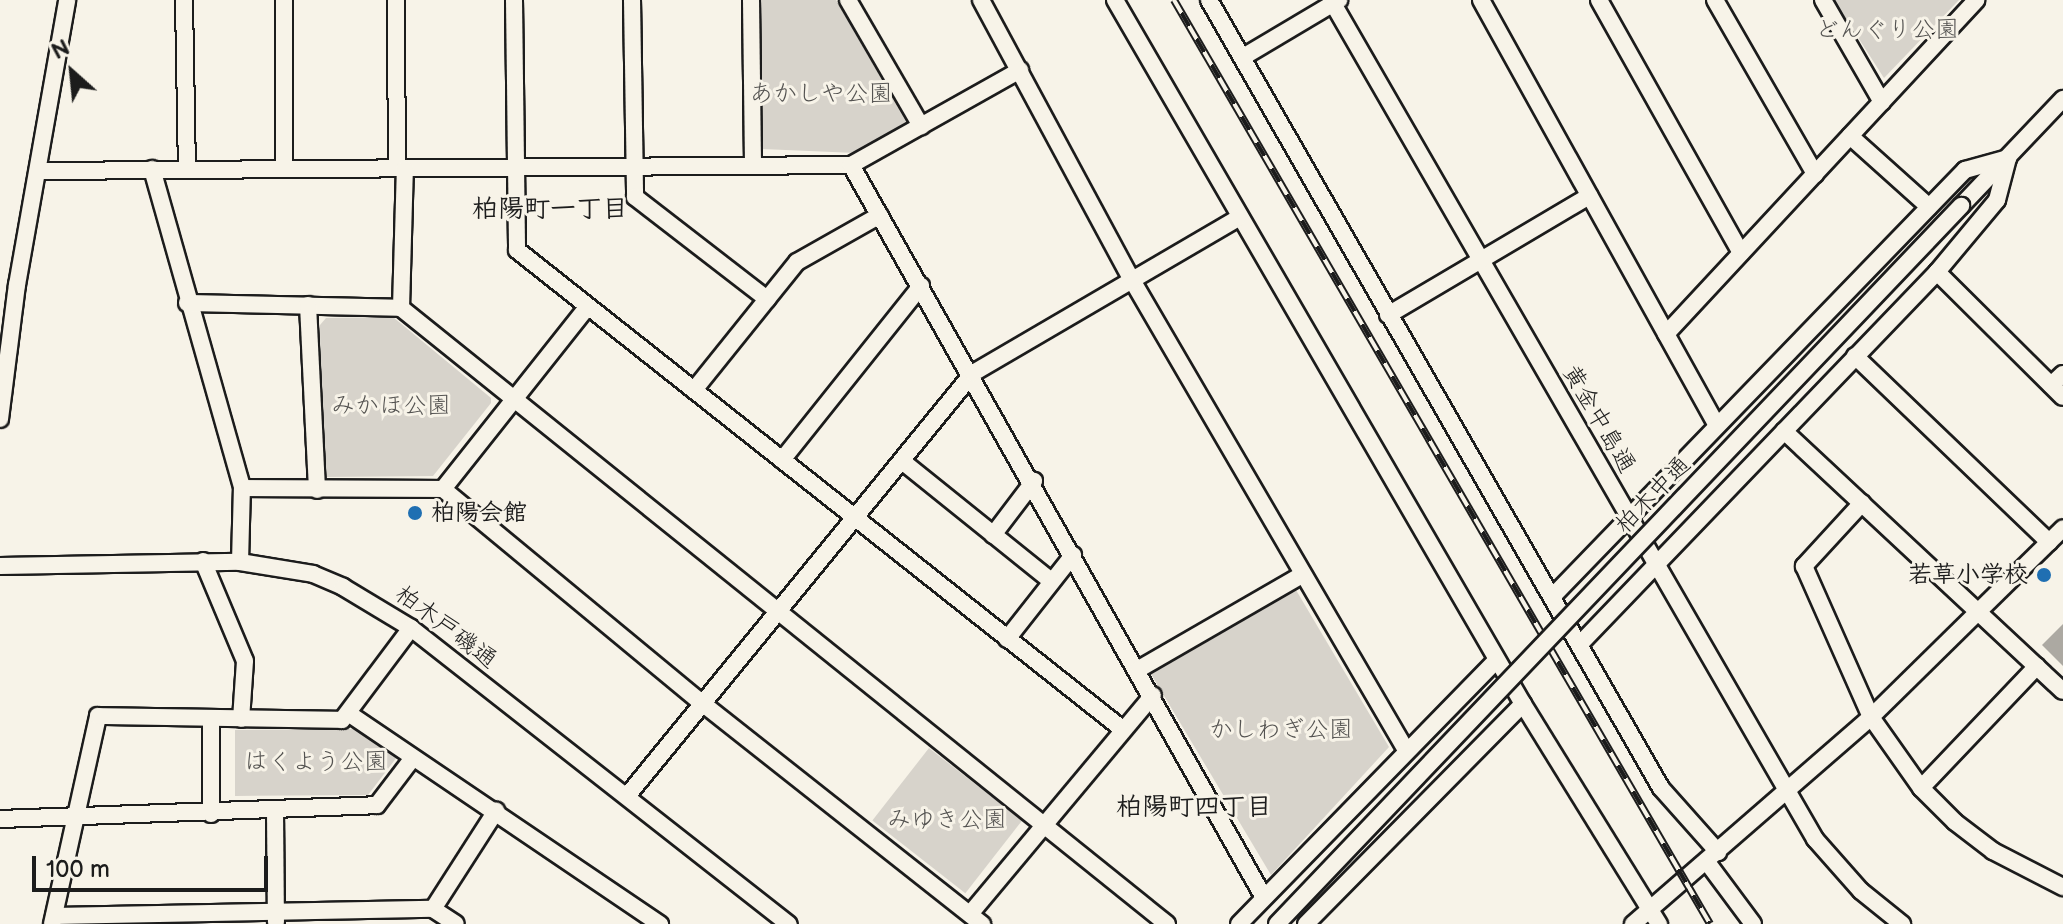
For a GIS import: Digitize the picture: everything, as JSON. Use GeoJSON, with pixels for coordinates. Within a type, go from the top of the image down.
{"type":"FeatureCollection","features":[{"type":"Feature","properties":{"kind":"street"},"geometry":{"type":"LineString","coordinates":[[0,419],[67,0]]}},
{"type":"Feature","properties":{"kind":"street"},"geometry":{"type":"LineString","coordinates":[[184,0],[187,169]]}},
{"type":"Feature","properties":{"kind":"street"},"geometry":{"type":"LineString","coordinates":[[284,0],[284,169]]}},
{"type":"Feature","properties":{"kind":"street"},"geometry":{"type":"LineString","coordinates":[[396,0],[401,308]]}},
{"type":"Feature","properties":{"kind":"street"},"geometry":{"type":"LineString","coordinates":[[514,0],[517,250],[1121,728]]}},
{"type":"Feature","properties":{"kind":"street"},"geometry":{"type":"LineString","coordinates":[[632,0],[635,197],[767,299]]}},
{"type":"Feature","properties":{"kind":"street"},"geometry":{"type":"LineString","coordinates":[[751,0],[753,163]]}},
{"type":"Feature","properties":{"kind":"street"},"geometry":{"type":"LineString","coordinates":[[848,0],[921,126]]}},
{"type":"Feature","properties":{"kind":"street"},"geometry":{"type":"LineString","coordinates":[[981,0],[1132,280],[1406,750]]}},
{"type":"Feature","properties":{"kind":"street"},"geometry":{"type":"LineString","coordinates":[[1115,0],[1237,219],[1523,704],[1659,924]]}},
{"type":"Feature","properties":{"kind":"street"},"geometry":{"type":"LineString","coordinates":[[1209,0],[1661,788],[1713,857],[1753,924]]}},
{"type":"Feature","properties":{"kind":"street"},"geometry":{"type":"LineString","coordinates":[[1481,0],[1716,424]]}},
{"type":"Feature","properties":{"kind":"street"},"geometry":{"type":"LineString","coordinates":[[1599,0],[1741,253]]}},
{"type":"Feature","properties":{"kind":"street"},"geometry":{"type":"LineString","coordinates":[[1715,0],[1815,174]]}},
{"type":"Feature","properties":{"kind":"street"},"geometry":{"type":"LineString","coordinates":[[1823,0],[1882,102]]}},
{"type":"Feature","properties":{"kind":"street"},"geometry":{"type":"LineString","coordinates":[[1666,334],[1976,0]]}},
{"type":"Feature","properties":{"kind":"street"},"geometry":{"type":"LineString","coordinates":[[1243,57],[1334,1]]}},
{"type":"Feature","properties":{"kind":"street","name":"黄金中島通"},"geometry":{"type":"LineString","coordinates":[[1334,1],[1480,261],[1815,839],[1861,891],[1902,924]]}},
{"type":"Feature","properties":{"kind":"street"},"geometry":{"type":"LineString","coordinates":[[38,171],[753,163],[851,165],[1020,70]]}},
{"type":"Feature","properties":{"kind":"street","name":"柏木中通"},"geometry":{"type":"LineString","coordinates":[[1277,924],[2063,99]]}},
{"type":"Feature","properties":{"kind":"street"},"geometry":{"type":"LineString","coordinates":[[1850,136],[1929,207]]}},
{"type":"Feature","properties":{"kind":"street"},"geometry":{"type":"LineString","coordinates":[[1553,596],[1716,424],[1965,170],[2008,158]]}},
{"type":"Feature","properties":{"kind":"street"},"geometry":{"type":"LineString","coordinates":[[1580,644],[1937,272],[1997,200],[2008,158]]}},
{"type":"Feature","properties":{"kind":"street"},"geometry":{"type":"LineString","coordinates":[[851,165],[1034,481],[1263,896]]}},
{"type":"Feature","properties":{"kind":"street"},"geometry":{"type":"LineString","coordinates":[[152,169],[187,303],[242,488],[240,562]]}},
{"type":"Feature","properties":{"kind":"street"},"geometry":{"type":"LineString","coordinates":[[1388,315],[1589,196]]}},
{"type":"Feature","properties":{"kind":"street"},"geometry":{"type":"LineString","coordinates":[[694,390],[797,262],[880,215]]}},
{"type":"Feature","properties":{"kind":"street"},"geometry":{"type":"LineString","coordinates":[[627,796],[973,373],[1237,219]]}},
{"type":"Feature","properties":{"kind":"street"},"geometry":{"type":"LineString","coordinates":[[1937,272],[2059,385]]}},
{"type":"Feature","properties":{"kind":"street"},"geometry":{"type":"LineString","coordinates":[[782,460],[921,286]]}},
{"type":"Feature","properties":{"kind":"street"},"geometry":{"type":"LineString","coordinates":[[187,303],[401,308],[514,395],[776,612],[1167,924]]}},
{"type":"Feature","properties":{"kind":"street"},"geometry":{"type":"LineString","coordinates":[[308,305],[317,490]]}},
{"type":"Feature","properties":{"kind":"street"},"geometry":{"type":"LineString","coordinates":[[443,489],[514,395],[587,307]]}},
{"type":"Feature","properties":{"kind":"street"},"geometry":{"type":"LineString","coordinates":[[1855,356],[2049,542]]}},
{"type":"Feature","properties":{"kind":"street"},"geometry":{"type":"LineString","coordinates":[[1784,431],[2063,691]]}},
{"type":"Feature","properties":{"kind":"street"},"geometry":{"type":"LineString","coordinates":[[902,461],[1051,581]]}},
{"type":"Feature","properties":{"kind":"street"},"geometry":{"type":"LineString","coordinates":[[993,535],[1034,481]]}},
{"type":"Feature","properties":{"kind":"street"},"geometry":{"type":"LineString","coordinates":[[242,488],[443,489],[702,703],[976,919],[1041,823],[1153,695]]}},
{"type":"Feature","properties":{"kind":"street"},"geometry":{"type":"LineString","coordinates":[[1862,503],[1804,566],[1871,717],[1921,788],[1993,851],[2063,887]]}},
{"type":"Feature","properties":{"kind":"street"},"geometry":{"type":"LineString","coordinates":[[1633,924],[1871,717],[2063,528]]}},
{"type":"Feature","properties":{"kind":"street"},"geometry":{"type":"LineString","coordinates":[[1007,639],[1073,555]]}},
{"type":"Feature","properties":{"kind":"street"},"geometry":{"type":"LineString","coordinates":[[203,561],[245,661],[241,719]]}},
{"type":"Feature","properties":{"kind":"street","name":"柏木戸磯通"},"geometry":{"type":"LineString","coordinates":[[0,566],[203,561],[240,562],[313,574],[376,605],[411,628],[789,924]]}},
{"type":"Feature","properties":{"kind":"street"},"geometry":{"type":"LineString","coordinates":[[1139,669],[1302,575]]}},
{"type":"Feature","properties":{"kind":"street"},"geometry":{"type":"LineString","coordinates":[[411,628],[342,720],[98,716],[53,920],[276,920],[433,909],[456,924]]}},
{"type":"Feature","properties":{"kind":"street"},"geometry":{"type":"LineString","coordinates":[[1239,924],[1263,896],[1497,660]]}},
{"type":"Feature","properties":{"kind":"street"},"geometry":{"type":"LineString","coordinates":[[1921,788],[2037,666]]}},
{"type":"Feature","properties":{"kind":"street"},"geometry":{"type":"LineString","coordinates":[[1306,924],[1523,704]]}},
{"type":"Feature","properties":{"kind":"street"},"geometry":{"type":"LineString","coordinates":[[348,713],[660,924]]}},
{"type":"Feature","properties":{"kind":"street"},"geometry":{"type":"LineString","coordinates":[[211,718],[211,814]]}},
{"type":"Feature","properties":{"kind":"street"},"geometry":{"type":"LineString","coordinates":[[0,819],[275,812],[377,805],[412,759]]}},
{"type":"Feature","properties":{"kind":"street"},"geometry":{"type":"LineString","coordinates":[[433,909],[496,811]]}},
{"type":"Feature","properties":{"kind":"street"},"geometry":{"type":"LineString","coordinates":[[275,812],[276,920]]}},
{"type":"Feature","properties":{"kind":"green space","name":"あかしや公園"},"geometry":{"type":"Polygon","coordinates":[[[759,0],[836,0],[906,122],[904,127],[856,153],[761,149],[759,0]]]}},
{"type":"Feature","properties":{"kind":"green space","name":"どんぐり公園"},"geometry":{"type":"Polygon","coordinates":[[[1834,0],[1959,0],[1884,78],[1834,0]]]}},
{"type":"Feature","properties":{"kind":"green space","name":"みかほ公園"},"geometry":{"type":"Polygon","coordinates":[[[393,317],[491,398],[491,403],[433,476],[326,477],[321,474],[320,325],[326,318],[393,317]]]}},
{"type":"Feature","properties":{"kind":"green space","name":"かしわぎ公園"},"geometry":{"type":"Polygon","coordinates":[[[1296,590],[1389,747],[1271,875],[1151,674],[1296,590]]]}},
{"type":"Feature","properties":{"kind":"green space","name":"はくよう公園"},"geometry":{"type":"Polygon","coordinates":[[[360,729],[397,757],[368,795],[235,796],[235,730],[360,729]]]}},
{"type":"Feature","properties":{"kind":"green space","name":"みゆき公園"},"geometry":{"type":"Polygon","coordinates":[[[929,748],[1022,821],[965,893],[872,820],[929,748]]]}},
{"type":"Feature","properties":{"kind":"shaded area"},"geometry":{"type":"Polygon","coordinates":[[[2063,624],[2063,666],[2042,645],[2063,624]]]}},
{"type":"Feature","properties":{"kind":"railway"},"geometry":{"type":"LineString","coordinates":[[1174,0],[1710,924]]}},
{"type":"Feature","properties":{"kind":"place","name":"柏陽会館"},"geometry":{"type":"Point","coordinates":[415,513]}},
{"type":"Feature","properties":{"kind":"place","name":"若草小学校"},"geometry":{"type":"Point","coordinates":[2044,575]}},
{"type":"Feature","properties":{"kind":"district","name":"柏陽町一丁目"},"geometry":{"type":"Point","coordinates":[550,210]}},
{"type":"Feature","properties":{"kind":"district","name":"柏陽町四丁目"},"geometry":{"type":"Point","coordinates":[1194,808]}}]}
